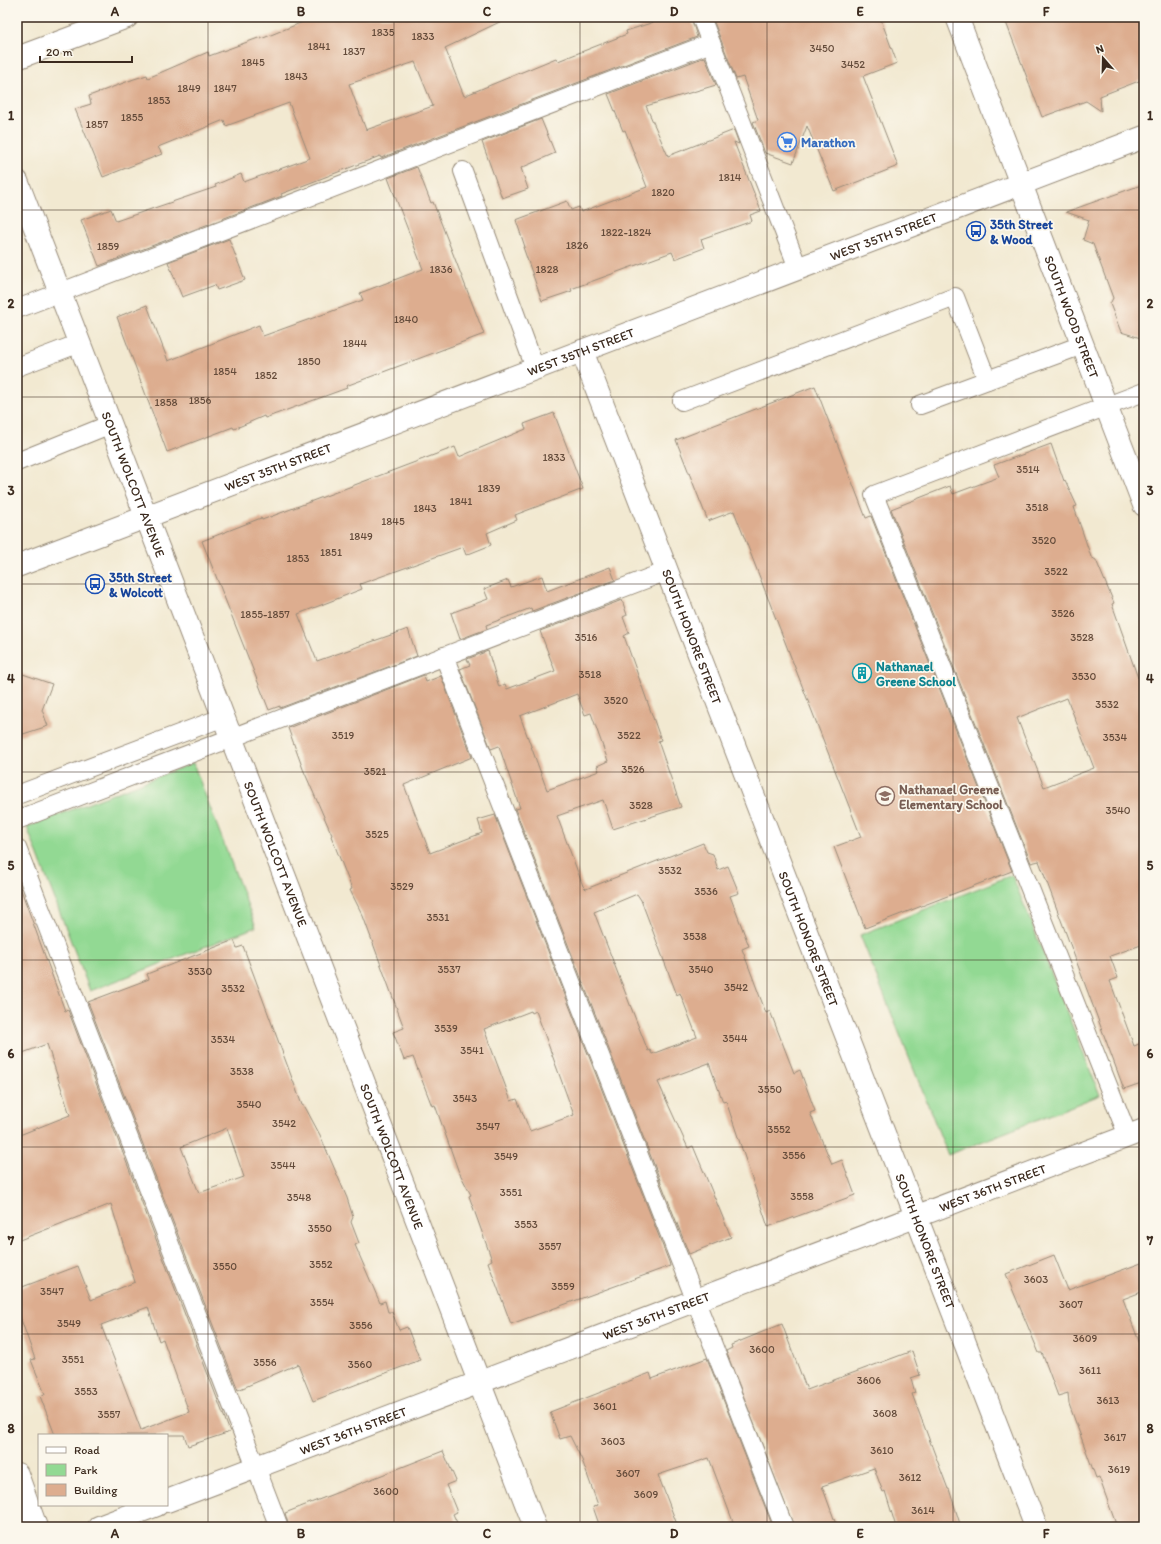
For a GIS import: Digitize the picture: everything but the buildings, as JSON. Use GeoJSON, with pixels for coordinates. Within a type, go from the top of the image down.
{"type":"FeatureCollection","features":[{"type":"Feature","properties":{"kind":"street"},"geometry":{"type":"LineString","coordinates":[[17,58],[127,17]]}},
{"type":"Feature","properties":{"kind":"street","name":"SOUTH WOOD STREET"},"geometry":{"type":"LineString","coordinates":[[957,17],[1144,505]]}},
{"type":"Feature","properties":{"kind":"street","name":"WEST 35TH STREET"},"geometry":{"type":"LineString","coordinates":[[17,566],[1144,136]]}},
{"type":"Feature","properties":{"kind":"street","name":"SOUTH WOLCOTT AVENUE"},"geometry":{"type":"LineString","coordinates":[[17,181],[535,1527]]}},
{"type":"Feature","properties":{"kind":"street","name":"SOUTH HONORE STREET"},"geometry":{"type":"LineString","coordinates":[[582,351],[1036,1527]]}},
{"type":"Feature","properties":{"kind":"street","name":"WEST 36TH STREET"},"geometry":{"type":"LineString","coordinates":[[168,1501],[915,1216],[1139,1133]]}},
{"type":"Feature","properties":{"kind":"street"},"geometry":{"type":"LineString","coordinates":[[17,1474],[36,1527]]}},
{"type":"Feature","properties":{"kind":"street"},"geometry":{"type":"LineString","coordinates":[[99,1527],[154,1506]]}},
{"type":"Feature","properties":{"kind":"lane"},"geometry":{"type":"LineString","coordinates":[[700,17],[798,268]]}},
{"type":"Feature","properties":{"kind":"lane"},"geometry":{"type":"LineString","coordinates":[[17,309],[711,43]]}},
{"type":"Feature","properties":{"kind":"lane"},"geometry":{"type":"LineString","coordinates":[[462,171],[535,368]]}},
{"type":"Feature","properties":{"kind":"lane"},"geometry":{"type":"LineString","coordinates":[[682,401],[956,297],[986,380]]}},
{"type":"Feature","properties":{"kind":"lane"},"geometry":{"type":"LineString","coordinates":[[17,367],[80,343]]}},
{"type":"Feature","properties":{"kind":"lane"},"geometry":{"type":"LineString","coordinates":[[920,405],[1082,345]]}},
{"type":"Feature","properties":{"kind":"lane"},"geometry":{"type":"LineString","coordinates":[[1139,1133],[874,495],[1144,392]]}},
{"type":"Feature","properties":{"kind":"lane"},"geometry":{"type":"LineString","coordinates":[[17,462],[111,424]]}},
{"type":"Feature","properties":{"kind":"lane"},"geometry":{"type":"LineString","coordinates":[[17,820],[667,571]]}},
{"type":"Feature","properties":{"kind":"lane"},"geometry":{"type":"LineString","coordinates":[[444,656],[784,1527]]}},
{"type":"Feature","properties":{"kind":"lane"},"geometry":{"type":"LineString","coordinates":[[17,795],[224,717]]}},
{"type":"Feature","properties":{"kind":"lane"},"geometry":{"type":"LineString","coordinates":[[17,848],[279,1527]]}},
{"type":"Feature","properties":{"kind":"green space"},"geometry":{"type":"Polygon","coordinates":[[[193,763],[256,927],[90,991],[27,827],[193,763]]]}},
{"type":"Feature","properties":{"kind":"green space"},"geometry":{"type":"Polygon","coordinates":[[[1012,875],[1100,1095],[948,1155],[860,935],[1012,875]]]}},
{"type":"Feature","properties":{"kind":"place","name":"Marathon"},"geometry":{"type":"Point","coordinates":[787,142]}},
{"type":"Feature","properties":{"kind":"place","name":"35th Street & Wood"},"geometry":{"type":"Point","coordinates":[976,231]}},
{"type":"Feature","properties":{"kind":"place","name":"35th Street & Wolcott"},"geometry":{"type":"Point","coordinates":[95,584]}},
{"type":"Feature","properties":{"kind":"place","name":"Nathanael Greene School"},"geometry":{"type":"Point","coordinates":[862,673]}},
{"type":"Feature","properties":{"kind":"place","name":"Nathanael Greene Elementary School"},"geometry":{"type":"Point","coordinates":[885,796]}}]}
